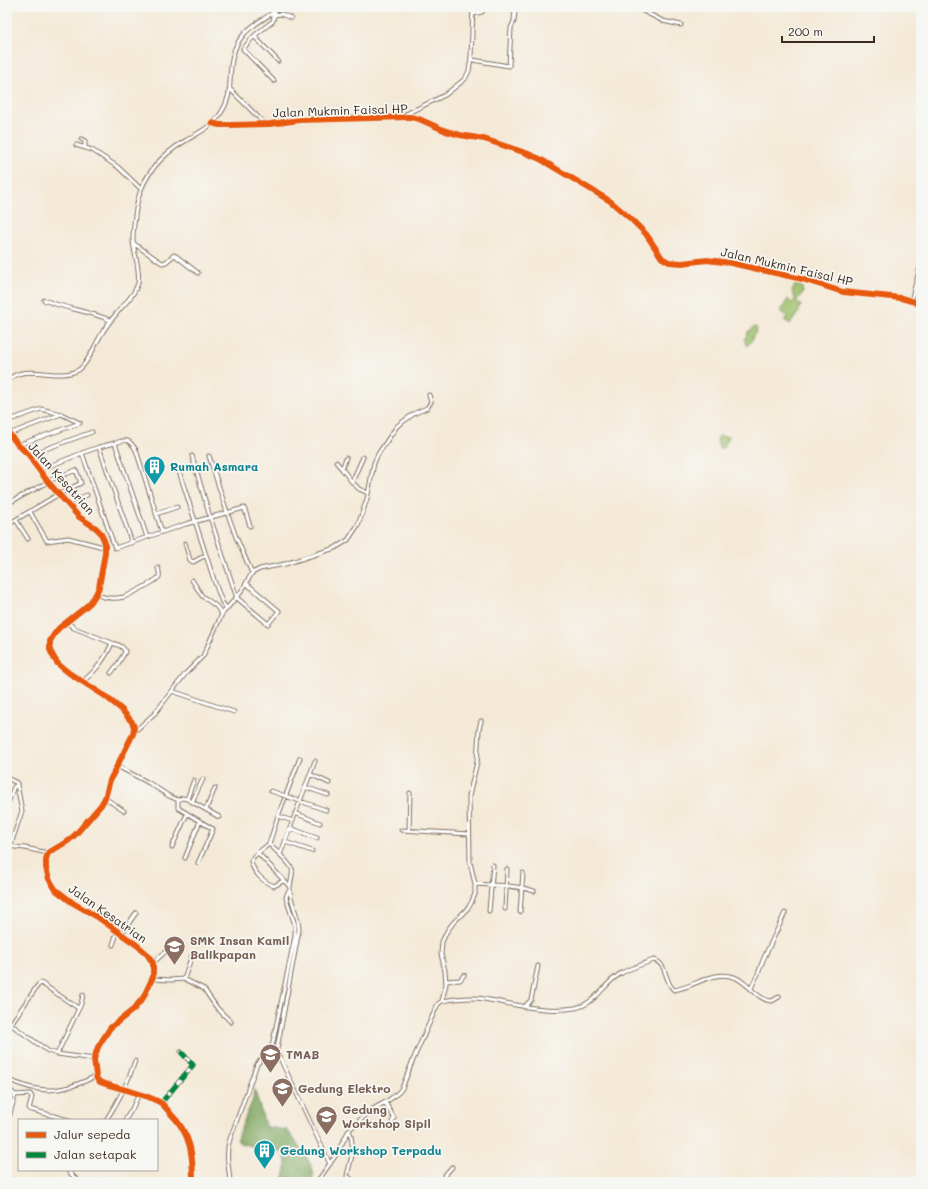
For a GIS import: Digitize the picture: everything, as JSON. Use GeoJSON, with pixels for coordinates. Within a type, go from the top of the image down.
{"type":"FeatureCollection","features":[{"type":"Feature","properties":{"kind":"street"},"geometry":{"type":"LineString","coordinates":[[7,381],[16,375],[21,374],[70,373],[80,369],[86,362],[110,320],[132,294],[138,282],[138,268],[133,235],[136,210],[141,189],[151,171],[159,161],[172,150],[204,130],[212,123],[224,108],[230,89],[232,58],[240,38],[256,23],[273,14],[282,7]]}},
{"type":"Feature","properties":{"kind":"street"},"geometry":{"type":"LineString","coordinates":[[403,117],[406,114],[445,95],[465,79],[469,71],[471,57],[473,7]]}},
{"type":"Feature","properties":{"kind":"street"},"geometry":{"type":"LineString","coordinates":[[473,14],[482,12],[484,7]]}},
{"type":"Feature","properties":{"kind":"street"},"geometry":{"type":"LineString","coordinates":[[635,7],[671,24],[681,25]]}},
{"type":"Feature","properties":{"kind":"street"},"geometry":{"type":"LineString","coordinates":[[471,57],[473,60],[509,66],[511,28],[514,21],[515,11]]}},
{"type":"Feature","properties":{"kind":"street"},"geometry":{"type":"LineString","coordinates":[[273,14],[281,14],[291,18]]}},
{"type":"Feature","properties":{"kind":"street"},"geometry":{"type":"LineString","coordinates":[[273,14],[273,21],[254,36],[243,50],[274,81]]}},
{"type":"Feature","properties":{"kind":"street"},"geometry":{"type":"LineString","coordinates":[[254,36],[278,62]]}},
{"type":"Feature","properties":{"kind":"street"},"geometry":{"type":"LineString","coordinates":[[230,89],[264,124]]}},
{"type":"Feature","properties":{"kind":"street","name":"Jalan Mukmin Faisal HP"},"geometry":{"type":"LineString","coordinates":[[212,123],[222,125],[264,124],[300,120],[403,117],[416,118],[446,131],[484,139],[540,159],[610,200],[638,225],[646,234],[660,256],[669,262],[682,263],[707,260],[731,263],[802,279],[848,293],[887,296],[911,300],[921,307]]}},
{"type":"Feature","properties":{"kind":"street"},"geometry":{"type":"LineString","coordinates":[[81,139],[85,142],[85,147]]}},
{"type":"Feature","properties":{"kind":"street"},"geometry":{"type":"LineString","coordinates":[[76,145],[92,150],[120,168],[141,189]]}},
{"type":"Feature","properties":{"kind":"street"},"geometry":{"type":"LineString","coordinates":[[133,243],[162,263],[166,262],[174,255],[198,273]]}},
{"type":"Feature","properties":{"kind":"street"},"geometry":{"type":"LineString","coordinates":[[911,300],[921,264]]}},
{"type":"Feature","properties":{"kind":"street"},"geometry":{"type":"LineString","coordinates":[[44,300],[110,320]]}},
{"type":"Feature","properties":{"kind":"street"},"geometry":{"type":"LineString","coordinates":[[7,846],[48,853],[68,841],[76,834],[97,810],[105,798],[110,780],[134,732],[155,713],[186,673],[205,652],[222,614],[237,598],[252,573],[260,569],[285,564],[345,543],[358,524],[368,493],[374,463],[378,454],[397,426],[415,413],[428,408],[431,402],[429,395]]}},
{"type":"Feature","properties":{"kind":"street"},"geometry":{"type":"LineString","coordinates":[[7,421],[41,409],[61,414],[80,423],[18,445]]}},
{"type":"Feature","properties":{"kind":"street"},"geometry":{"type":"LineString","coordinates":[[8,432],[61,414]]}},
{"type":"Feature","properties":{"kind":"street","name":"Jalan Kesatrian"},"geometry":{"type":"LineString","coordinates":[[8,432],[18,445],[29,455],[48,482],[82,520],[100,532],[106,548]]}},
{"type":"Feature","properties":{"kind":"street"},"geometry":{"type":"LineString","coordinates":[[29,455],[92,432]]}},
{"type":"Feature","properties":{"kind":"street"},"geometry":{"type":"LineString","coordinates":[[39,470],[99,447],[126,440],[130,442],[136,450],[162,532]]}},
{"type":"Feature","properties":{"kind":"street"},"geometry":{"type":"LineString","coordinates":[[115,443],[147,537]]}},
{"type":"Feature","properties":{"kind":"street"},"geometry":{"type":"LineString","coordinates":[[99,447],[132,543]]}},
{"type":"Feature","properties":{"kind":"street"},"geometry":{"type":"LineString","coordinates":[[82,453],[115,548],[196,521],[244,508],[250,526]]}},
{"type":"Feature","properties":{"kind":"street"},"geometry":{"type":"LineString","coordinates":[[192,456],[210,517],[237,598],[268,624],[279,611],[246,584]]}},
{"type":"Feature","properties":{"kind":"street"},"geometry":{"type":"LineString","coordinates":[[209,456],[236,537],[252,573]]}},
{"type":"Feature","properties":{"kind":"street"},"geometry":{"type":"LineString","coordinates":[[352,482],[363,457]]}},
{"type":"Feature","properties":{"kind":"street"},"geometry":{"type":"LineString","coordinates":[[342,469],[346,458]]}},
{"type":"Feature","properties":{"kind":"street"},"geometry":{"type":"LineString","coordinates":[[336,462],[359,489],[368,493]]}},
{"type":"Feature","properties":{"kind":"street"},"geometry":{"type":"LineString","coordinates":[[178,468],[218,593],[227,610]]}},
{"type":"Feature","properties":{"kind":"street"},"geometry":{"type":"LineString","coordinates":[[7,504],[48,482],[76,470],[81,483],[59,494],[7,525]]}},
{"type":"Feature","properties":{"kind":"street"},"geometry":{"type":"LineString","coordinates":[[68,503],[87,495]]}},
{"type":"Feature","properties":{"kind":"street"},"geometry":{"type":"LineString","coordinates":[[156,514],[177,507]]}},
{"type":"Feature","properties":{"kind":"street"},"geometry":{"type":"LineString","coordinates":[[30,512],[47,540],[68,538],[96,544],[106,548],[99,587],[96,594],[90,603],[59,628],[52,637],[50,650],[58,664],[82,682],[105,696],[121,709],[131,719],[134,732]]}},
{"type":"Feature","properties":{"kind":"street"},"geometry":{"type":"LineString","coordinates":[[16,520],[28,539]]}},
{"type":"Feature","properties":{"kind":"street"},"geometry":{"type":"LineString","coordinates":[[185,543],[190,560],[193,562],[206,555]]}},
{"type":"Feature","properties":{"kind":"street"},"geometry":{"type":"LineString","coordinates":[[96,594],[107,597],[125,596],[149,585],[158,577],[160,573],[158,568]]}},
{"type":"Feature","properties":{"kind":"street"},"geometry":{"type":"LineString","coordinates":[[192,580],[202,596],[216,606],[222,614]]}},
{"type":"Feature","properties":{"kind":"street"},"geometry":{"type":"LineString","coordinates":[[67,622],[74,628],[125,649],[125,652],[111,673]]}},
{"type":"Feature","properties":{"kind":"street"},"geometry":{"type":"LineString","coordinates":[[82,682],[101,662],[112,643]]}},
{"type":"Feature","properties":{"kind":"street"},"geometry":{"type":"LineString","coordinates":[[172,691],[234,712]]}},
{"type":"Feature","properties":{"kind":"street"},"geometry":{"type":"LineString","coordinates":[[317,1182],[336,1155],[349,1130],[373,1109],[396,1095],[402,1088],[436,1008],[442,1001],[446,981],[445,970],[440,954],[442,942],[447,931],[472,901],[475,894],[475,884],[470,862],[469,796],[477,762],[479,729],[481,721]]}},
{"type":"Feature","properties":{"kind":"street"},"geometry":{"type":"LineString","coordinates":[[283,882],[276,885],[270,884],[257,874],[251,861],[269,844],[300,758]]}},
{"type":"Feature","properties":{"kind":"street"},"geometry":{"type":"LineString","coordinates":[[280,855],[315,761]]}},
{"type":"Feature","properties":{"kind":"street"},"geometry":{"type":"LineString","coordinates":[[117,766],[149,783],[169,796],[178,800],[182,798],[187,799],[219,817]]}},
{"type":"Feature","properties":{"kind":"street"},"geometry":{"type":"LineString","coordinates":[[310,774],[329,783]]}},
{"type":"Feature","properties":{"kind":"street"},"geometry":{"type":"LineString","coordinates":[[7,778],[17,783],[22,811],[11,846]]}},
{"type":"Feature","properties":{"kind":"street"},"geometry":{"type":"LineString","coordinates":[[192,802],[203,779]]}},
{"type":"Feature","properties":{"kind":"street"},"geometry":{"type":"LineString","coordinates":[[187,799],[194,780]]}},
{"type":"Feature","properties":{"kind":"street"},"geometry":{"type":"LineString","coordinates":[[7,806],[11,793],[17,785]]}},
{"type":"Feature","properties":{"kind":"street"},"geometry":{"type":"LineString","coordinates":[[305,787],[328,796]]}},
{"type":"Feature","properties":{"kind":"street"},"geometry":{"type":"LineString","coordinates":[[206,809],[215,788]]}},
{"type":"Feature","properties":{"kind":"street"},"geometry":{"type":"LineString","coordinates":[[271,791],[326,810]]}},
{"type":"Feature","properties":{"kind":"street"},"geometry":{"type":"LineString","coordinates":[[7,792],[11,793]]}},
{"type":"Feature","properties":{"kind":"street"},"geometry":{"type":"LineString","coordinates":[[409,830],[410,793]]}},
{"type":"Feature","properties":{"kind":"street"},"geometry":{"type":"LineString","coordinates":[[105,798],[124,811]]}},
{"type":"Feature","properties":{"kind":"street"},"geometry":{"type":"LineString","coordinates":[[178,800],[178,808],[213,829],[198,863]]}},
{"type":"Feature","properties":{"kind":"street"},"geometry":{"type":"LineString","coordinates":[[295,813],[320,823]]}},
{"type":"Feature","properties":{"kind":"street"},"geometry":{"type":"LineString","coordinates":[[172,847],[187,814]]}},
{"type":"Feature","properties":{"kind":"street"},"geometry":{"type":"LineString","coordinates":[[278,816],[292,820]]}},
{"type":"Feature","properties":{"kind":"street"},"geometry":{"type":"LineString","coordinates":[[185,858],[200,822]]}},
{"type":"Feature","properties":{"kind":"street"},"geometry":{"type":"LineString","coordinates":[[290,828],[317,838]]}},
{"type":"Feature","properties":{"kind":"street"},"geometry":{"type":"LineString","coordinates":[[401,830],[469,834]]}},
{"type":"Feature","properties":{"kind":"street"},"geometry":{"type":"LineString","coordinates":[[285,842],[312,851]]}},
{"type":"Feature","properties":{"kind":"street"},"geometry":{"type":"LineString","coordinates":[[269,844],[292,868],[293,874],[290,898],[298,920],[299,930],[276,1054]]}},
{"type":"Feature","properties":{"kind":"street","name":"Jalan Kesatrian"},"geometry":{"type":"LineString","coordinates":[[48,853],[46,867],[49,879],[53,886],[62,895],[99,918],[144,951],[153,963]]}},
{"type":"Feature","properties":{"kind":"street"},"geometry":{"type":"LineString","coordinates":[[258,853],[290,889]]}},
{"type":"Feature","properties":{"kind":"street"},"geometry":{"type":"LineString","coordinates":[[489,911],[493,865]]}},
{"type":"Feature","properties":{"kind":"street"},"geometry":{"type":"LineString","coordinates":[[505,909],[507,869]]}},
{"type":"Feature","properties":{"kind":"street"},"geometry":{"type":"LineString","coordinates":[[520,912],[523,874]]}},
{"type":"Feature","properties":{"kind":"street"},"geometry":{"type":"LineString","coordinates":[[475,884],[521,888],[534,892]]}},
{"type":"Feature","properties":{"kind":"street"},"geometry":{"type":"LineString","coordinates":[[270,1056],[295,936],[295,925],[286,898],[290,889]]}},
{"type":"Feature","properties":{"kind":"street"},"geometry":{"type":"LineString","coordinates":[[121,934],[136,913]]}},
{"type":"Feature","properties":{"kind":"street"},"geometry":{"type":"LineString","coordinates":[[751,988],[785,913]]}},
{"type":"Feature","properties":{"kind":"street"},"geometry":{"type":"LineString","coordinates":[[113,945],[117,932]]}},
{"type":"Feature","properties":{"kind":"street"},"geometry":{"type":"LineString","coordinates":[[165,952],[153,963],[152,979],[138,1005],[106,1033],[98,1047],[94,1059],[96,1076],[100,1082],[139,1094],[160,1103],[180,1123],[188,1141],[191,1155],[193,1182]]}},
{"type":"Feature","properties":{"kind":"street"},"geometry":{"type":"LineString","coordinates":[[184,978],[192,954]]}},
{"type":"Feature","properties":{"kind":"street"},"geometry":{"type":"LineString","coordinates":[[442,1001],[483,998],[524,1007],[559,1010],[582,1006],[594,999],[620,974],[654,960],[662,964],[669,983],[674,990],[717,975],[734,977],[751,988],[761,997],[769,1001],[779,997]]}},
{"type":"Feature","properties":{"kind":"street"},"geometry":{"type":"LineString","coordinates":[[524,1007],[531,1000],[538,966]]}},
{"type":"Feature","properties":{"kind":"street"},"geometry":{"type":"LineString","coordinates":[[446,981],[460,980],[464,975]]}},
{"type":"Feature","properties":{"kind":"street"},"geometry":{"type":"LineString","coordinates":[[152,979],[171,980],[184,978],[204,989],[217,1008],[231,1022]]}},
{"type":"Feature","properties":{"kind":"street"},"geometry":{"type":"LineString","coordinates":[[78,1008],[41,983],[8,1024],[22,1032],[44,1049],[57,1054],[94,1059]]}},
{"type":"Feature","properties":{"kind":"street"},"geometry":{"type":"LineString","coordinates":[[57,1054],[83,995]]}},
{"type":"Feature","properties":{"kind":"street"},"geometry":{"type":"LineString","coordinates":[[160,1103],[193,1065],[181,1052]]}},
{"type":"Feature","properties":{"kind":"street"},"geometry":{"type":"LineString","coordinates":[[230,1182],[227,1150],[230,1139],[257,1064],[261,1060],[276,1054]]}},
{"type":"Feature","properties":{"kind":"street"},"geometry":{"type":"LineString","coordinates":[[276,1054],[279,1056],[330,1164]]}},
{"type":"Feature","properties":{"kind":"street"},"geometry":{"type":"LineString","coordinates":[[107,1119],[116,1106],[135,1062]]}},
{"type":"Feature","properties":{"kind":"street"},"geometry":{"type":"LineString","coordinates":[[7,1079],[26,1087],[54,1090],[71,1087],[96,1076]]}},
{"type":"Feature","properties":{"kind":"street"},"geometry":{"type":"LineString","coordinates":[[7,1087],[15,1095],[30,1094],[32,1097],[29,1109],[64,1119]]}},
{"type":"Feature","properties":{"kind":"street"},"geometry":{"type":"LineString","coordinates":[[126,1119],[132,1110],[139,1094]]}},
{"type":"Feature","properties":{"kind":"street"},"geometry":{"type":"LineString","coordinates":[[7,1125],[15,1095]]}},
{"type":"Feature","properties":{"kind":"street"},"geometry":{"type":"LineString","coordinates":[[385,1102],[394,1118],[392,1122]]}},
{"type":"Feature","properties":{"kind":"street"},"geometry":{"type":"LineString","coordinates":[[349,1130],[353,1151],[347,1176],[356,1182]]}},
{"type":"Feature","properties":{"kind":"street"},"geometry":{"type":"LineString","coordinates":[[441,1182],[452,1167]]}},
{"type":"Feature","properties":{"kind":"street"},"geometry":{"type":"LineString","coordinates":[[68,1171],[79,1182]]}},
{"type":"Feature","properties":{"kind":"green space"},"geometry":{"type":"Polygon","coordinates":[[[795,285],[802,287],[803,293],[797,302],[801,305],[799,312],[790,324],[784,320],[787,317],[781,311],[788,299],[792,303],[794,301],[795,298],[792,292],[795,285]]]}},
{"type":"Feature","properties":{"kind":"green space"},"geometry":{"type":"Polygon","coordinates":[[[754,327],[757,328],[755,334],[747,346],[745,344],[746,341],[744,340],[748,331],[754,327]]]}},
{"type":"Feature","properties":{"kind":"green space"},"geometry":{"type":"Polygon","coordinates":[[[719,436],[729,437],[724,447],[719,449],[717,440],[719,436]]]}},
{"type":"Feature","properties":{"kind":"green space"},"geometry":{"type":"Polygon","coordinates":[[[254,1088],[265,1124],[268,1127],[287,1130],[307,1158],[313,1170],[314,1176],[310,1182],[281,1182],[286,1168],[284,1154],[264,1144],[258,1147],[242,1144],[236,1140],[253,1099],[254,1088]]]}},
{"type":"Feature","properties":{"kind":"marked path"},"geometry":{"type":"LineString","coordinates":[[161,1103],[193,1065],[181,1052]]}},
{"type":"Feature","properties":{"kind":"cycle path"},"geometry":{"type":"LineString","coordinates":[[212,123],[219,125],[230,125],[270,124],[300,120],[410,117],[419,119],[446,131],[484,139],[540,159],[610,201],[646,234],[662,258],[669,262],[682,263],[707,260],[731,263],[802,279],[843,292],[901,298],[915,302],[921,307]]}},
{"type":"Feature","properties":{"kind":"cycle path"},"geometry":{"type":"LineString","coordinates":[[7,431],[18,445],[29,455],[48,482],[79,517],[100,532],[105,543],[105,553],[99,587],[96,594],[90,603],[59,628],[50,641],[50,650],[58,664],[69,673],[105,696],[121,709],[132,722],[134,727],[133,734],[110,780],[105,798],[101,805],[76,834],[68,841],[48,853],[46,859],[46,868],[49,879],[56,890],[138,946],[147,954],[153,963],[153,977],[143,998],[134,1009],[110,1028],[98,1047],[94,1059],[96,1076],[100,1082],[147,1096],[164,1106],[178,1122],[187,1137],[190,1145],[193,1182]]}},
{"type":"Feature","properties":{"kind":"place","name":"Rumah Asmara"},"geometry":{"type":"Point","coordinates":[154,486]}},
{"type":"Feature","properties":{"kind":"place","name":"SMK Insan Kamil Balikpapan"},"geometry":{"type":"Point","coordinates":[174,966]}},
{"type":"Feature","properties":{"kind":"place","name":"TMAB"},"geometry":{"type":"Point","coordinates":[271,1074]}},
{"type":"Feature","properties":{"kind":"place","name":"Gedung Elektro"},"geometry":{"type":"Point","coordinates":[282,1108]}},
{"type":"Feature","properties":{"kind":"place","name":"Gedung Workshop Sipil"},"geometry":{"type":"Point","coordinates":[327,1136]}},
{"type":"Feature","properties":{"kind":"place","name":"Gedung Workshop Terpadu"},"geometry":{"type":"Point","coordinates":[265,1170]}}]}
